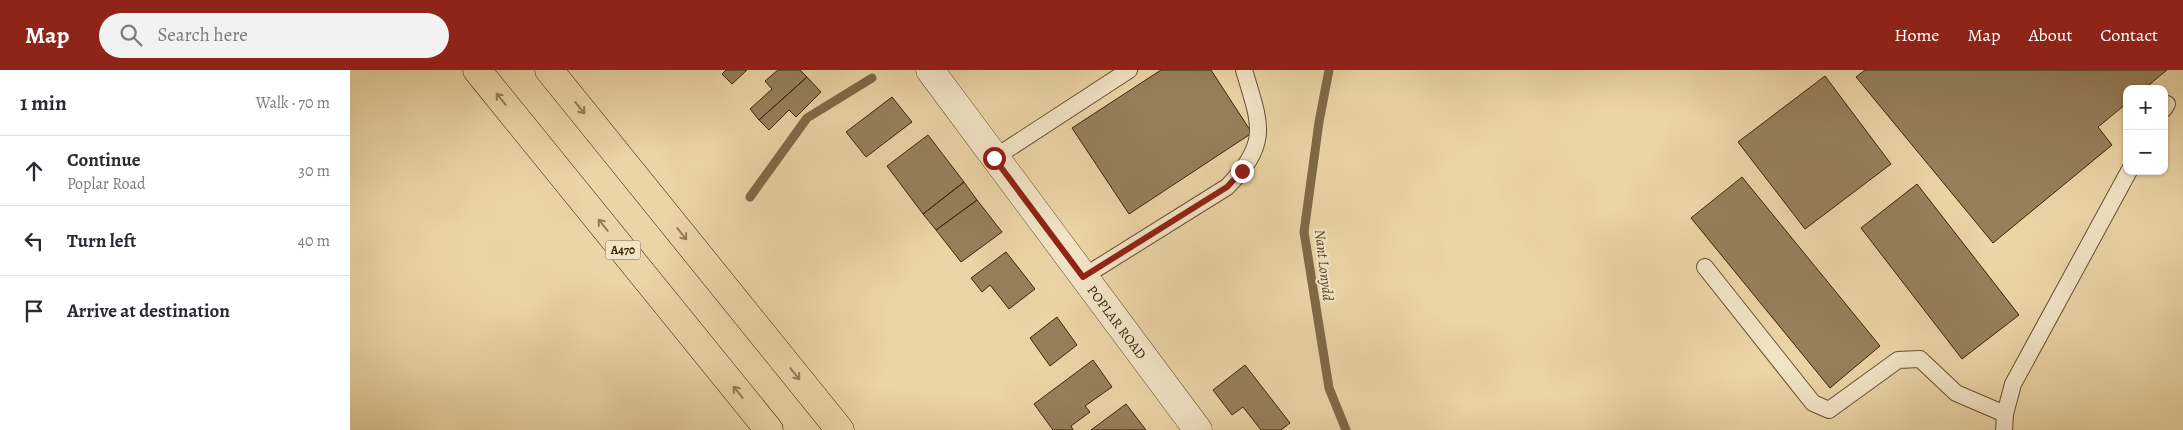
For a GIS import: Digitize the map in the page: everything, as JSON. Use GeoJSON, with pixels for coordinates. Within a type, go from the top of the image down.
{"type":"FeatureCollection","features":[{"type":"Feature","properties":{"kind":"highway","name":"A470"},"geometry":{"type":"LineString","coordinates":[[477,70],[769,430]]}},
{"type":"Feature","properties":{"kind":"highway"},"geometry":{"type":"LineString","coordinates":[[549,70],[840,430]]}},
{"type":"Feature","properties":{"kind":"street","name":"POPLAR ROAD"},"geometry":{"type":"LineString","coordinates":[[930,70],[1198,430]]}},
{"type":"Feature","properties":{"kind":"lane"},"geometry":{"type":"LineString","coordinates":[[994,158],[1129,70]]}},
{"type":"Feature","properties":{"kind":"lane"},"geometry":{"type":"LineString","coordinates":[[1083,277],[1227,187],[1242,171],[1259,139],[1258,118],[1244,70]]}},
{"type":"Feature","properties":{"kind":"lane"},"geometry":{"type":"LineString","coordinates":[[1705,267],[1813,403],[1829,410],[1898,360],[1920,359],[1956,393],[2004,422],[2017,377],[2127,175]]}},
{"type":"Feature","properties":{"kind":"building"},"geometry":{"type":"Polygon","coordinates":[[[726,70],[747,70],[732,84],[722,74],[726,70]]]}},
{"type":"Feature","properties":{"kind":"building"},"geometry":{"type":"Polygon","coordinates":[[[778,70],[800,70],[807,77],[759,120],[750,109],[772,89],[765,81],[778,70]]]}},
{"type":"Feature","properties":{"kind":"building"},"geometry":{"type":"Polygon","coordinates":[[[1161,70],[1211,70],[1252,133],[1129,214],[1072,128],[1161,70]]]}},
{"type":"Feature","properties":{"kind":"building"},"geometry":{"type":"Polygon","coordinates":[[[1865,70],[2167,70],[2149,85],[2123,85],[2123,106],[2098,127],[2112,145],[1993,243],[1856,77],[1865,70]]]}},
{"type":"Feature","properties":{"kind":"building"},"geometry":{"type":"Polygon","coordinates":[[[1825,76],[1891,164],[1805,229],[1738,142],[1825,76]]]}},
{"type":"Feature","properties":{"kind":"building"},"geometry":{"type":"Polygon","coordinates":[[[807,77],[821,92],[796,117],[789,110],[769,130],[759,120],[807,77]]]}},
{"type":"Feature","properties":{"kind":"building"},"geometry":{"type":"Polygon","coordinates":[[[892,97],[912,122],[866,157],[846,132],[892,97]]]}},
{"type":"Feature","properties":{"kind":"building"},"geometry":{"type":"Polygon","coordinates":[[[928,135],[964,182],[923,214],[887,166],[928,135]]]}},
{"type":"Feature","properties":{"kind":"building"},"geometry":{"type":"Polygon","coordinates":[[[1742,177],[1880,346],[1830,388],[1691,218],[1742,177]]]}},
{"type":"Feature","properties":{"kind":"building"},"geometry":{"type":"Polygon","coordinates":[[[964,182],[977,200],[936,230],[923,214],[964,182]]]}},
{"type":"Feature","properties":{"kind":"building"},"geometry":{"type":"Polygon","coordinates":[[[1917,184],[2019,315],[1962,359],[1861,228],[1917,184]]]}},
{"type":"Feature","properties":{"kind":"building"},"geometry":{"type":"Polygon","coordinates":[[[977,200],[1002,232],[961,262],[936,230],[977,200]]]}},
{"type":"Feature","properties":{"kind":"building"},"geometry":{"type":"Polygon","coordinates":[[[1006,252],[1035,289],[1009,309],[990,285],[982,292],[971,278],[1006,252]]]}},
{"type":"Feature","properties":{"kind":"building"},"geometry":{"type":"Polygon","coordinates":[[[1057,317],[1077,345],[1050,366],[1030,338],[1057,317]]]}},
{"type":"Feature","properties":{"kind":"building"},"geometry":{"type":"Polygon","coordinates":[[[1093,360],[1112,387],[1085,406],[1090,412],[1071,426],[1073,430],[1053,430],[1034,404],[1093,360]]]}},
{"type":"Feature","properties":{"kind":"building"},"geometry":{"type":"Polygon","coordinates":[[[1245,365],[1290,423],[1281,430],[1261,430],[1243,407],[1232,415],[1213,390],[1245,365]]]}},
{"type":"Feature","properties":{"kind":"building"},"geometry":{"type":"Polygon","coordinates":[[[1126,404],[1146,430],[1091,430],[1126,404]]]}},
{"type":"Feature","properties":{"kind":"waterway","name":"Nant Lonydd"},"geometry":{"type":"LineString","coordinates":[[1329,70],[1319,122],[1304,232],[1329,388],[1346,430]]}},
{"type":"Feature","properties":{"kind":"waterway"},"geometry":{"type":"LineString","coordinates":[[750,197],[807,118],[872,78]]}},
{"type":"Feature","properties":{"kind":"route"},"geometry":{"type":"LineString","coordinates":[[994,158],[1083,277],[1227,187],[1242,171]]}}]}
